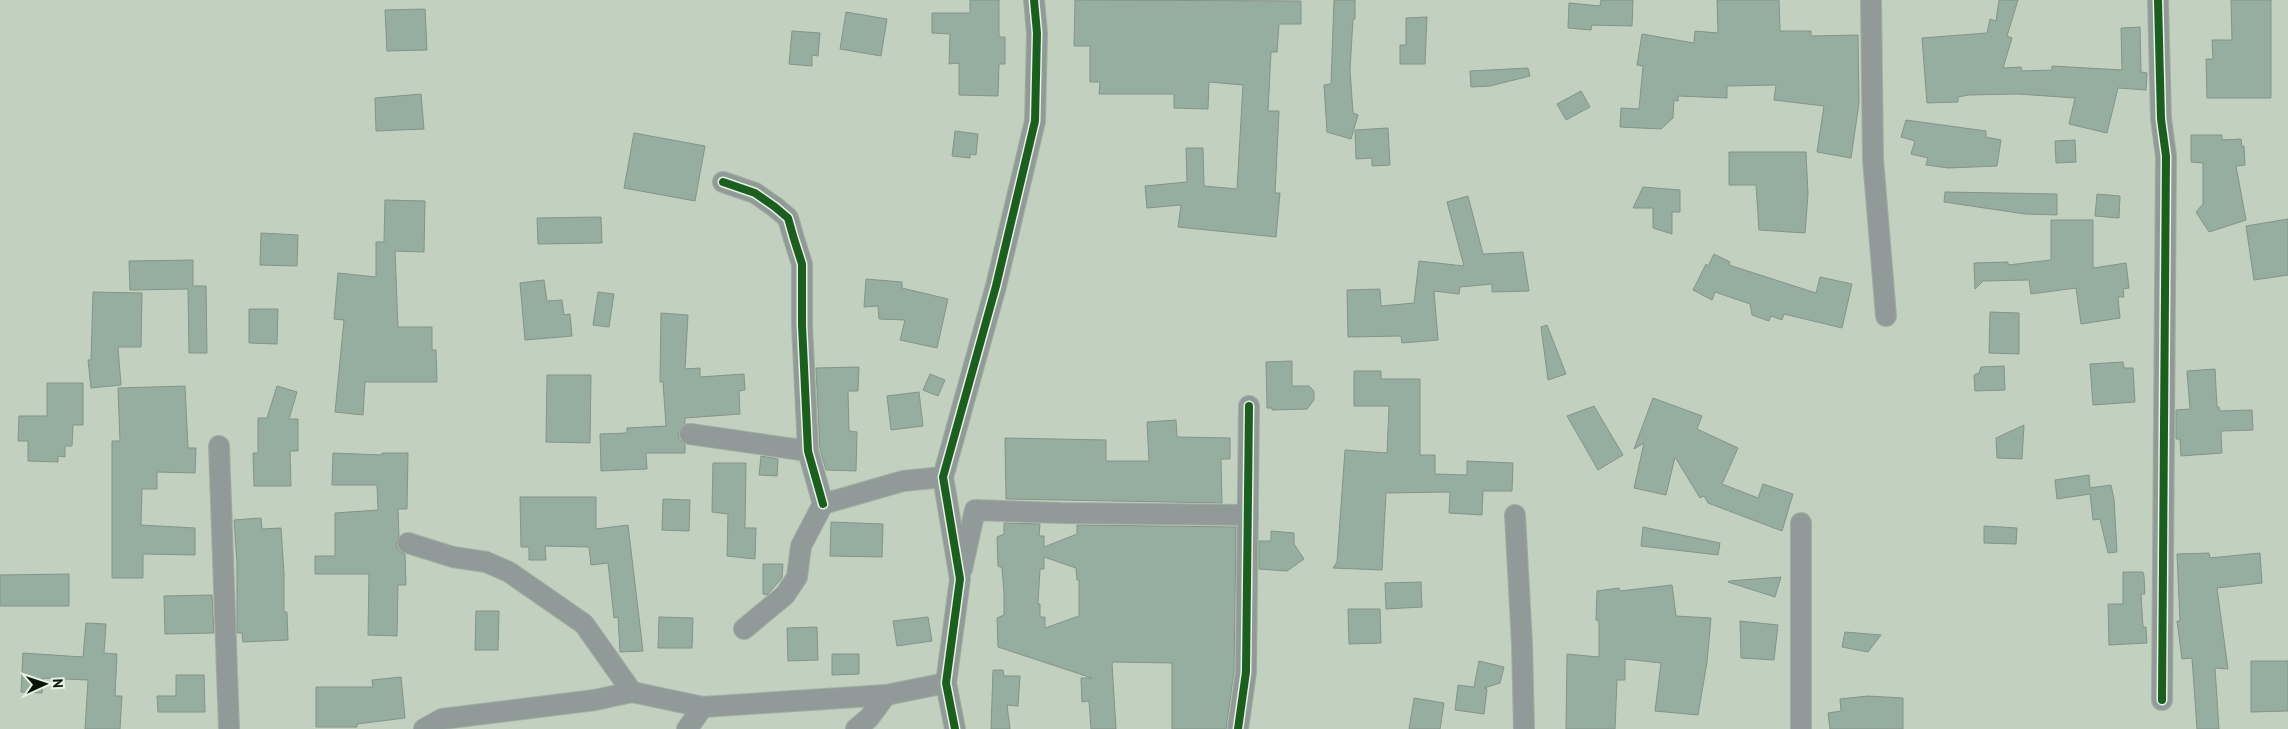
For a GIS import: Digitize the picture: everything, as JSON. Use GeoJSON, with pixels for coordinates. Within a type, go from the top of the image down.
{"type":"FeatureCollection","features":[{"type":"Feature","properties":{"kind":"street"},"geometry":{"type":"LineString","coordinates":[[960,579],[943,477],[996,286],[1035,122],[1037,33],[1034,0]]}},
{"type":"Feature","properties":{"kind":"street"},"geometry":{"type":"LineString","coordinates":[[1871,0],[1873,159],[1886,316]]}},
{"type":"Feature","properties":{"kind":"street"},"geometry":{"type":"LineString","coordinates":[[2158,0],[2161,119],[2166,156],[2162,700]]}},
{"type":"Feature","properties":{"kind":"street"},"geometry":{"type":"LineString","coordinates":[[723,182],[755,193],[788,218],[802,264],[802,325],[808,451],[823,504],[801,546],[797,577],[785,595],[744,629]]}},
{"type":"Feature","properties":{"kind":"street"},"geometry":{"type":"LineString","coordinates":[[1238,729],[1246,672],[1249,406]]}},
{"type":"Feature","properties":{"kind":"street"},"geometry":{"type":"LineString","coordinates":[[690,434],[808,451]]}},
{"type":"Feature","properties":{"kind":"street"},"geometry":{"type":"LineString","coordinates":[[219,446],[228,729]]}},
{"type":"Feature","properties":{"kind":"street"},"geometry":{"type":"LineString","coordinates":[[823,504],[903,481],[943,477]]}},
{"type":"Feature","properties":{"kind":"street"},"geometry":{"type":"LineString","coordinates":[[955,729],[946,683],[960,579],[975,510],[1062,514],[1248,514]]}},
{"type":"Feature","properties":{"kind":"street"},"geometry":{"type":"LineString","coordinates":[[1515,514],[1522,644],[1524,729]]}},
{"type":"Feature","properties":{"kind":"street"},"geometry":{"type":"LineString","coordinates":[[1800,729],[1802,523]]}},
{"type":"Feature","properties":{"kind":"street"},"geometry":{"type":"LineString","coordinates":[[408,542],[453,557],[486,562],[510,572],[584,624],[632,692]]}},
{"type":"Feature","properties":{"kind":"street"},"geometry":{"type":"LineString","coordinates":[[424,729],[442,719],[595,700],[632,692],[703,706],[886,695],[946,683]]}},
{"type":"Feature","properties":{"kind":"street"},"geometry":{"type":"LineString","coordinates":[[856,729],[869,718],[886,695]]}},
{"type":"Feature","properties":{"kind":"street"},"geometry":{"type":"LineString","coordinates":[[687,729],[703,706]]}},
{"type":"Feature","properties":{"kind":"building"},"geometry":{"type":"Polygon","coordinates":[[[970,0],[999,0],[999,37],[1005,37],[1005,64],[999,64],[998,96],[959,95],[959,63],[949,64],[950,34],[932,33],[932,13],[970,13],[970,0]]]}},
{"type":"Feature","properties":{"kind":"building"},"geometry":{"type":"Polygon","coordinates":[[[1075,0],[1301,1],[1301,24],[1279,24],[1277,52],[1271,52],[1268,111],[1279,111],[1275,193],[1280,193],[1276,237],[1178,227],[1181,205],[1147,208],[1145,186],[1187,182],[1186,148],[1203,148],[1204,186],[1237,189],[1243,85],[1209,82],[1208,109],[1174,108],[1174,94],[1099,94],[1100,82],[1090,82],[1090,46],[1074,46],[1075,0]]]}},
{"type":"Feature","properties":{"kind":"building"},"geometry":{"type":"Polygon","coordinates":[[[1334,0],[1355,0],[1350,70],[1353,113],[1358,115],[1351,139],[1327,132],[1324,85],[1331,84],[1334,0]]]}},
{"type":"Feature","properties":{"kind":"building"},"geometry":{"type":"Polygon","coordinates":[[[1601,0],[1633,0],[1632,26],[1592,25],[1591,30],[1568,28],[1569,3],[1600,6],[1601,0]]]}},
{"type":"Feature","properties":{"kind":"building"},"geometry":{"type":"Polygon","coordinates":[[[1717,0],[1779,0],[1780,31],[1811,31],[1811,36],[1858,35],[1859,103],[1851,158],[1817,152],[1824,106],[1774,100],[1776,85],[1727,86],[1727,98],[1678,96],[1678,101],[1674,100],[1673,118],[1661,129],[1620,127],[1621,108],[1639,109],[1643,66],[1637,65],[1642,34],[1694,43],[1695,31],[1718,33],[1717,0]]]}},
{"type":"Feature","properties":{"kind":"building"},"geometry":{"type":"Polygon","coordinates":[[[1999,0],[2018,0],[2007,36],[2012,38],[2003,68],[2021,67],[2022,71],[2052,70],[2052,66],[2122,70],[2121,28],[2140,27],[2141,72],[2147,73],[2146,90],[2118,88],[2107,133],[2069,124],[2075,98],[2018,94],[1969,95],[1958,97],[1958,102],[1927,103],[1922,38],[1987,33],[1990,19],[1996,21],[1999,0]]]}},
{"type":"Feature","properties":{"kind":"building"},"geometry":{"type":"Polygon","coordinates":[[[2231,0],[2271,0],[2271,98],[2207,98],[2206,59],[2213,59],[2212,40],[2232,40],[2231,0]]]}},
{"type":"Feature","properties":{"kind":"building"},"geometry":{"type":"Polygon","coordinates":[[[425,9],[427,50],[387,51],[385,10],[425,9]]]}},
{"type":"Feature","properties":{"kind":"building"},"geometry":{"type":"Polygon","coordinates":[[[846,12],[887,19],[881,56],[840,49],[846,12]]]}},
{"type":"Feature","properties":{"kind":"building"},"geometry":{"type":"Polygon","coordinates":[[[1427,17],[1425,64],[1400,64],[1400,45],[1406,45],[1406,18],[1427,17]]]}},
{"type":"Feature","properties":{"kind":"building"},"geometry":{"type":"Polygon","coordinates":[[[792,31],[820,33],[818,56],[812,55],[812,66],[789,64],[792,31]]]}},
{"type":"Feature","properties":{"kind":"building"},"geometry":{"type":"Polygon","coordinates":[[[1528,68],[1530,76],[1490,86],[1471,87],[1470,71],[1528,68]]]}},
{"type":"Feature","properties":{"kind":"building"},"geometry":{"type":"Polygon","coordinates":[[[1581,91],[1590,107],[1566,120],[1557,104],[1581,91]]]}},
{"type":"Feature","properties":{"kind":"building"},"geometry":{"type":"Polygon","coordinates":[[[421,94],[424,129],[376,131],[375,98],[421,94]]]}},
{"type":"Feature","properties":{"kind":"building"},"geometry":{"type":"Polygon","coordinates":[[[1906,120],[1986,131],[1986,137],[2001,140],[1997,166],[1948,168],[1926,165],[1928,158],[1911,154],[1915,141],[1901,137],[1906,120]]]}},
{"type":"Feature","properties":{"kind":"building"},"geometry":{"type":"Polygon","coordinates":[[[1388,128],[1390,165],[1372,166],[1372,158],[1356,159],[1355,130],[1388,128]]]}},
{"type":"Feature","properties":{"kind":"building"},"geometry":{"type":"Polygon","coordinates":[[[955,131],[978,134],[976,155],[970,154],[970,158],[952,156],[955,131]]]}},
{"type":"Feature","properties":{"kind":"building"},"geometry":{"type":"Polygon","coordinates":[[[634,133],[705,146],[695,201],[624,188],[634,133]]]}},
{"type":"Feature","properties":{"kind":"building"},"geometry":{"type":"Polygon","coordinates":[[[2191,135],[2222,135],[2222,140],[2241,139],[2242,147],[2244,146],[2245,165],[2236,166],[2246,220],[2209,232],[2196,212],[2203,204],[2203,163],[2191,162],[2191,135]]]}},
{"type":"Feature","properties":{"kind":"building"},"geometry":{"type":"Polygon","coordinates":[[[2075,140],[2076,162],[2056,163],[2055,141],[2075,140]]]}},
{"type":"Feature","properties":{"kind":"building"},"geometry":{"type":"Polygon","coordinates":[[[1729,152],[1806,152],[1808,194],[1805,233],[1759,230],[1756,185],[1729,185],[1729,152]]]}},
{"type":"Feature","properties":{"kind":"building"},"geometry":{"type":"Polygon","coordinates":[[[1643,187],[1680,190],[1680,212],[1672,212],[1672,234],[1653,228],[1653,208],[1633,208],[1643,187]]]}},
{"type":"Feature","properties":{"kind":"building"},"geometry":{"type":"Polygon","coordinates":[[[1945,192],[2057,194],[2057,215],[2025,214],[1944,202],[1945,192]]]}},
{"type":"Feature","properties":{"kind":"building"},"geometry":{"type":"Polygon","coordinates":[[[2097,194],[2120,196],[2119,218],[2095,216],[2097,194]]]}},
{"type":"Feature","properties":{"kind":"building"},"geometry":{"type":"Polygon","coordinates":[[[1468,196],[1483,254],[1523,252],[1529,291],[1492,292],[1492,284],[1460,287],[1459,294],[1434,291],[1438,340],[1402,343],[1401,336],[1348,337],[1347,290],[1380,289],[1381,306],[1414,303],[1419,261],[1464,266],[1447,202],[1468,196]]]}},
{"type":"Feature","properties":{"kind":"building"},"geometry":{"type":"Polygon","coordinates":[[[385,200],[425,201],[424,252],[395,251],[398,327],[432,327],[432,350],[436,350],[437,382],[365,382],[363,415],[335,412],[344,320],[334,319],[338,273],[376,277],[376,242],[384,242],[385,200]]]}},
{"type":"Feature","properties":{"kind":"building"},"geometry":{"type":"Polygon","coordinates":[[[601,217],[602,243],[538,244],[537,218],[601,217]]]}},
{"type":"Feature","properties":{"kind":"building"},"geometry":{"type":"Polygon","coordinates":[[[2288,219],[2288,275],[2254,280],[2246,226],[2288,219]]]}},
{"type":"Feature","properties":{"kind":"building"},"geometry":{"type":"Polygon","coordinates":[[[2051,220],[2093,220],[2093,268],[2126,263],[2129,288],[2123,289],[2124,297],[2118,297],[2120,318],[2081,324],[2076,288],[2031,294],[2029,280],[1983,281],[1975,289],[1974,263],[2008,262],[2008,265],[2051,260],[2051,220]]]}},
{"type":"Feature","properties":{"kind":"building"},"geometry":{"type":"Polygon","coordinates":[[[261,233],[298,235],[297,266],[260,265],[261,233]]]}},
{"type":"Feature","properties":{"kind":"building"},"geometry":{"type":"Polygon","coordinates":[[[1714,254],[1730,262],[1729,265],[1816,293],[1820,277],[1852,284],[1842,328],[1784,314],[1782,320],[1771,316],[1769,321],[1752,315],[1750,304],[1715,292],[1712,300],[1693,290],[1706,264],[1708,266],[1714,254]]]}},
{"type":"Feature","properties":{"kind":"building"},"geometry":{"type":"Polygon","coordinates":[[[193,260],[193,286],[206,286],[207,353],[189,353],[188,289],[130,290],[129,261],[193,260]]]}},
{"type":"Feature","properties":{"kind":"building"},"geometry":{"type":"Polygon","coordinates":[[[866,279],[902,282],[902,288],[948,299],[937,348],[900,340],[905,320],[879,319],[878,306],[864,307],[866,279]]]}},
{"type":"Feature","properties":{"kind":"building"},"geometry":{"type":"Polygon","coordinates":[[[544,280],[547,301],[562,300],[564,315],[570,314],[572,336],[525,340],[520,283],[544,280]]]}},
{"type":"Feature","properties":{"kind":"building"},"geometry":{"type":"Polygon","coordinates":[[[93,292],[142,293],[141,347],[118,347],[121,385],[91,388],[88,360],[91,360],[93,292]]]}},
{"type":"Feature","properties":{"kind":"building"},"geometry":{"type":"Polygon","coordinates":[[[598,292],[614,294],[609,327],[593,325],[598,292]]]}},
{"type":"Feature","properties":{"kind":"building"},"geometry":{"type":"Polygon","coordinates":[[[249,309],[278,309],[277,344],[249,343],[249,309]]]}},
{"type":"Feature","properties":{"kind":"building"},"geometry":{"type":"Polygon","coordinates":[[[1990,312],[2019,313],[2019,354],[1989,353],[1990,312]]]}},
{"type":"Feature","properties":{"kind":"building"},"geometry":{"type":"Polygon","coordinates":[[[661,313],[688,315],[685,369],[700,368],[700,377],[744,374],[745,390],[739,391],[740,414],[685,418],[685,424],[678,433],[679,439],[685,444],[685,453],[646,453],[647,469],[601,471],[600,434],[627,433],[627,428],[666,426],[663,382],[660,382],[661,313]]]}},
{"type":"Feature","properties":{"kind":"building"},"geometry":{"type":"Polygon","coordinates":[[[1547,325],[1566,374],[1548,380],[1541,327],[1547,325]]]}},
{"type":"Feature","properties":{"kind":"building"},"geometry":{"type":"Polygon","coordinates":[[[1292,361],[1292,386],[1309,386],[1314,391],[1314,400],[1307,409],[1272,410],[1272,408],[1267,408],[1266,362],[1292,361]]]}},
{"type":"Feature","properties":{"kind":"building"},"geometry":{"type":"Polygon","coordinates":[[[2123,362],[2124,368],[2133,368],[2135,402],[2093,405],[2090,364],[2123,362]]]}},
{"type":"Feature","properties":{"kind":"building"},"geometry":{"type":"Polygon","coordinates":[[[2004,366],[2005,390],[1975,391],[1974,375],[1979,373],[1981,367],[2004,366]]]}},
{"type":"Feature","properties":{"kind":"building"},"geometry":{"type":"Polygon","coordinates":[[[859,367],[858,391],[848,391],[849,431],[857,432],[856,471],[826,470],[820,449],[816,368],[859,367]]]}},
{"type":"Feature","properties":{"kind":"building"},"geometry":{"type":"Polygon","coordinates":[[[2215,369],[2217,407],[2219,407],[2220,411],[2252,410],[2253,430],[2221,431],[2222,453],[2181,456],[2180,439],[2176,439],[2176,410],[2190,409],[2187,371],[2215,369]]]}},
{"type":"Feature","properties":{"kind":"building"},"geometry":{"type":"Polygon","coordinates":[[[1354,371],[1381,371],[1381,379],[1420,379],[1420,455],[1435,455],[1435,474],[1467,475],[1467,461],[1513,463],[1512,491],[1483,491],[1482,515],[1449,513],[1450,492],[1386,493],[1382,570],[1333,568],[1337,562],[1345,450],[1387,453],[1389,406],[1354,406],[1354,371]]]}},
{"type":"Feature","properties":{"kind":"building"},"geometry":{"type":"Polygon","coordinates":[[[930,374],[945,380],[938,396],[923,390],[930,374]]]}},
{"type":"Feature","properties":{"kind":"building"},"geometry":{"type":"Polygon","coordinates":[[[547,375],[591,375],[590,443],[546,442],[547,375]]]}},
{"type":"Feature","properties":{"kind":"building"},"geometry":{"type":"Polygon","coordinates":[[[47,383],[83,383],[83,425],[73,425],[72,446],[65,446],[65,457],[58,456],[58,462],[28,461],[28,441],[18,441],[19,416],[47,416],[47,383]]]}},
{"type":"Feature","properties":{"kind":"building"},"geometry":{"type":"Polygon","coordinates":[[[185,386],[188,448],[196,448],[195,473],[157,472],[157,489],[142,489],[141,525],[195,528],[195,555],[143,554],[143,578],[112,578],[112,441],[120,441],[118,388],[185,386]]]}},
{"type":"Feature","properties":{"kind":"building"},"geometry":{"type":"Polygon","coordinates":[[[277,386],[297,392],[289,419],[298,419],[298,451],[290,451],[291,486],[254,486],[253,453],[258,453],[258,418],[267,418],[277,386]]]}},
{"type":"Feature","properties":{"kind":"building"},"geometry":{"type":"Polygon","coordinates":[[[919,392],[923,426],[891,430],[887,396],[919,392]]]}},
{"type":"Feature","properties":{"kind":"building"},"geometry":{"type":"Polygon","coordinates":[[[1653,398],[1702,416],[1697,429],[1738,448],[1722,484],[1758,498],[1763,484],[1793,494],[1782,531],[1708,503],[1704,496],[1700,498],[1675,457],[1666,495],[1634,488],[1644,443],[1634,449],[1653,398]]]}},
{"type":"Feature","properties":{"kind":"building"},"geometry":{"type":"Polygon","coordinates":[[[1594,406],[1623,455],[1598,470],[1567,416],[1594,406]]]}},
{"type":"Feature","properties":{"kind":"building"},"geometry":{"type":"Polygon","coordinates":[[[1176,420],[1177,437],[1230,438],[1230,459],[1221,459],[1222,503],[1006,499],[1005,438],[1106,440],[1106,461],[1149,461],[1147,422],[1176,420]]]}},
{"type":"Feature","properties":{"kind":"building"},"geometry":{"type":"Polygon","coordinates":[[[2024,425],[2022,459],[1997,458],[1996,438],[2024,425]]]}},
{"type":"Feature","properties":{"kind":"building"},"geometry":{"type":"Polygon","coordinates":[[[333,453],[382,455],[382,453],[408,453],[407,509],[398,509],[399,536],[396,545],[399,551],[405,554],[406,585],[398,585],[397,636],[368,635],[369,574],[315,574],[315,556],[335,556],[335,513],[378,510],[377,485],[332,485],[333,453]]]}},
{"type":"Feature","properties":{"kind":"building"},"geometry":{"type":"Polygon","coordinates":[[[761,456],[778,459],[777,476],[759,475],[761,456]]]}},
{"type":"Feature","properties":{"kind":"building"},"geometry":{"type":"Polygon","coordinates":[[[713,463],[746,463],[745,528],[756,528],[755,559],[727,556],[728,514],[712,512],[713,463]]]}},
{"type":"Feature","properties":{"kind":"building"},"geometry":{"type":"Polygon","coordinates":[[[2089,475],[2090,488],[2111,485],[2114,499],[2117,552],[2108,553],[2100,519],[2093,520],[2090,494],[2057,499],[2055,480],[2089,475]]]}},
{"type":"Feature","properties":{"kind":"building"},"geometry":{"type":"Polygon","coordinates":[[[520,497],[596,497],[596,529],[628,525],[643,651],[620,652],[618,617],[614,618],[608,563],[591,565],[589,547],[545,546],[546,560],[529,560],[529,547],[521,547],[520,497]]]}},
{"type":"Feature","properties":{"kind":"building"},"geometry":{"type":"Polygon","coordinates":[[[663,499],[690,500],[689,531],[662,530],[663,499]]]}},
{"type":"Feature","properties":{"kind":"building"},"geometry":{"type":"Polygon","coordinates":[[[261,518],[262,529],[281,528],[284,612],[287,612],[288,640],[243,642],[242,633],[237,633],[237,563],[234,520],[261,518]]]}},
{"type":"Feature","properties":{"kind":"building"},"geometry":{"type":"Polygon","coordinates":[[[831,522],[883,524],[882,557],[830,556],[831,522]]]}},
{"type":"Feature","properties":{"kind":"building"},"geometry":{"type":"Polygon","coordinates":[[[1004,523],[1040,524],[1039,536],[1044,536],[1044,547],[1077,534],[1077,525],[1236,527],[1234,671],[1226,729],[1172,729],[1172,663],[1114,662],[1112,663],[1116,729],[1091,729],[1089,701],[1082,702],[1081,678],[1092,678],[998,647],[997,618],[1004,615],[1004,593],[1002,568],[998,566],[997,537],[1004,534],[1004,523]],[[1044,557],[1044,569],[1040,569],[1038,604],[1040,604],[1040,617],[1045,617],[1045,628],[1079,616],[1079,580],[1077,580],[1076,568],[1044,557]]]}},
{"type":"Feature","properties":{"kind":"building"},"geometry":{"type":"Polygon","coordinates":[[[1984,526],[2017,528],[2016,544],[1984,543],[1984,526]]]}},
{"type":"Feature","properties":{"kind":"building"},"geometry":{"type":"Polygon","coordinates":[[[1643,527],[1720,543],[1718,555],[1641,546],[1643,527]]]}},
{"type":"Feature","properties":{"kind":"building"},"geometry":{"type":"Polygon","coordinates":[[[1271,531],[1294,533],[1294,544],[1304,559],[1287,571],[1259,569],[1259,541],[1271,541],[1271,531]]]}},
{"type":"Feature","properties":{"kind":"building"},"geometry":{"type":"Polygon","coordinates":[[[2209,553],[2210,558],[2260,553],[2262,583],[2217,588],[2228,669],[2215,668],[2219,729],[2197,729],[2192,658],[2182,659],[2177,621],[2180,621],[2177,554],[2209,553]]]}},
{"type":"Feature","properties":{"kind":"building"},"geometry":{"type":"Polygon","coordinates":[[[763,564],[783,564],[782,578],[767,595],[763,594],[763,564]]]}},
{"type":"Feature","properties":{"kind":"building"},"geometry":{"type":"Polygon","coordinates":[[[2123,572],[2143,572],[2145,594],[2141,594],[2143,627],[2146,627],[2147,643],[2109,645],[2108,604],[2123,604],[2123,572]]]}},
{"type":"Feature","properties":{"kind":"building"},"geometry":{"type":"Polygon","coordinates":[[[69,574],[69,606],[0,606],[0,575],[69,574]]]}},
{"type":"Feature","properties":{"kind":"building"},"geometry":{"type":"Polygon","coordinates":[[[1781,577],[1775,597],[1728,582],[1729,581],[1781,577]]]}},
{"type":"Feature","properties":{"kind":"building"},"geometry":{"type":"Polygon","coordinates":[[[1421,582],[1422,607],[1386,609],[1385,583],[1421,582]]]}},
{"type":"Feature","properties":{"kind":"building"},"geometry":{"type":"Polygon","coordinates":[[[1672,585],[1676,616],[1711,618],[1707,662],[1698,715],[1655,711],[1661,663],[1625,659],[1625,680],[1617,680],[1615,729],[1566,729],[1567,654],[1599,657],[1599,621],[1596,620],[1597,591],[1619,588],[1620,591],[1672,585]]]}},
{"type":"Feature","properties":{"kind":"building"},"geometry":{"type":"Polygon","coordinates":[[[212,595],[214,633],[165,634],[164,596],[212,595]]]}},
{"type":"Feature","properties":{"kind":"building"},"geometry":{"type":"Polygon","coordinates":[[[1348,609],[1380,609],[1381,643],[1349,644],[1348,609]]]}},
{"type":"Feature","properties":{"kind":"building"},"geometry":{"type":"Polygon","coordinates":[[[476,611],[499,611],[498,650],[475,650],[476,611]]]}},
{"type":"Feature","properties":{"kind":"building"},"geometry":{"type":"Polygon","coordinates":[[[659,617],[693,618],[692,648],[658,648],[659,617]]]}},
{"type":"Feature","properties":{"kind":"building"},"geometry":{"type":"Polygon","coordinates":[[[928,617],[932,641],[897,646],[893,621],[928,617]]]}},
{"type":"Feature","properties":{"kind":"building"},"geometry":{"type":"Polygon","coordinates":[[[1740,621],[1778,625],[1774,660],[1741,658],[1740,621]]]}},
{"type":"Feature","properties":{"kind":"building"},"geometry":{"type":"Polygon","coordinates":[[[86,623],[106,624],[104,653],[117,654],[115,696],[122,696],[120,729],[85,729],[88,680],[43,678],[42,693],[21,692],[23,653],[83,657],[86,623]]]}},
{"type":"Feature","properties":{"kind":"building"},"geometry":{"type":"Polygon","coordinates":[[[817,627],[818,660],[788,661],[787,628],[817,627]]]}},
{"type":"Feature","properties":{"kind":"building"},"geometry":{"type":"Polygon","coordinates":[[[1845,632],[1881,635],[1868,652],[1842,647],[1845,632]]]}},
{"type":"Feature","properties":{"kind":"building"},"geometry":{"type":"Polygon","coordinates":[[[832,654],[859,654],[859,674],[832,675],[832,654]]]}},
{"type":"Feature","properties":{"kind":"building"},"geometry":{"type":"Polygon","coordinates":[[[1479,661],[1504,667],[1500,683],[1484,688],[1487,689],[1484,714],[1455,710],[1458,685],[1474,687],[1479,661]]]}},
{"type":"Feature","properties":{"kind":"building"},"geometry":{"type":"Polygon","coordinates":[[[2251,661],[2288,661],[2288,711],[2251,712],[2251,661]]]}},
{"type":"Feature","properties":{"kind":"building"},"geometry":{"type":"Polygon","coordinates":[[[993,670],[1003,670],[1004,676],[1020,676],[1018,706],[1007,705],[1010,729],[991,729],[993,670]]]}},
{"type":"Feature","properties":{"kind":"building"},"geometry":{"type":"Polygon","coordinates":[[[176,675],[204,675],[205,712],[158,712],[157,696],[176,696],[176,675]]]}},
{"type":"Feature","properties":{"kind":"building"},"geometry":{"type":"Polygon","coordinates":[[[401,677],[405,718],[357,724],[357,727],[316,727],[316,687],[373,687],[372,680],[401,677]]]}},
{"type":"Feature","properties":{"kind":"building"},"geometry":{"type":"Polygon","coordinates":[[[1868,696],[1903,698],[1903,729],[1830,729],[1828,713],[1841,711],[1840,699],[1868,696]]]}},
{"type":"Feature","properties":{"kind":"building"},"geometry":{"type":"Polygon","coordinates":[[[1414,698],[1444,703],[1440,729],[1409,729],[1414,698]]]}},
{"type":"Feature","properties":{"kind":"cycle path"},"geometry":{"type":"LineString","coordinates":[[955,729],[946,683],[960,579],[943,477],[996,286],[1035,121],[1037,33],[1034,0]]}},
{"type":"Feature","properties":{"kind":"cycle path"},"geometry":{"type":"LineString","coordinates":[[2158,0],[2161,119],[2166,156],[2162,700]]}},
{"type":"Feature","properties":{"kind":"cycle path"},"geometry":{"type":"LineString","coordinates":[[723,182],[755,193],[788,218],[802,264],[802,325],[808,451],[823,504]]}},
{"type":"Feature","properties":{"kind":"cycle path"},"geometry":{"type":"LineString","coordinates":[[1238,729],[1246,672],[1249,406]]}}]}
